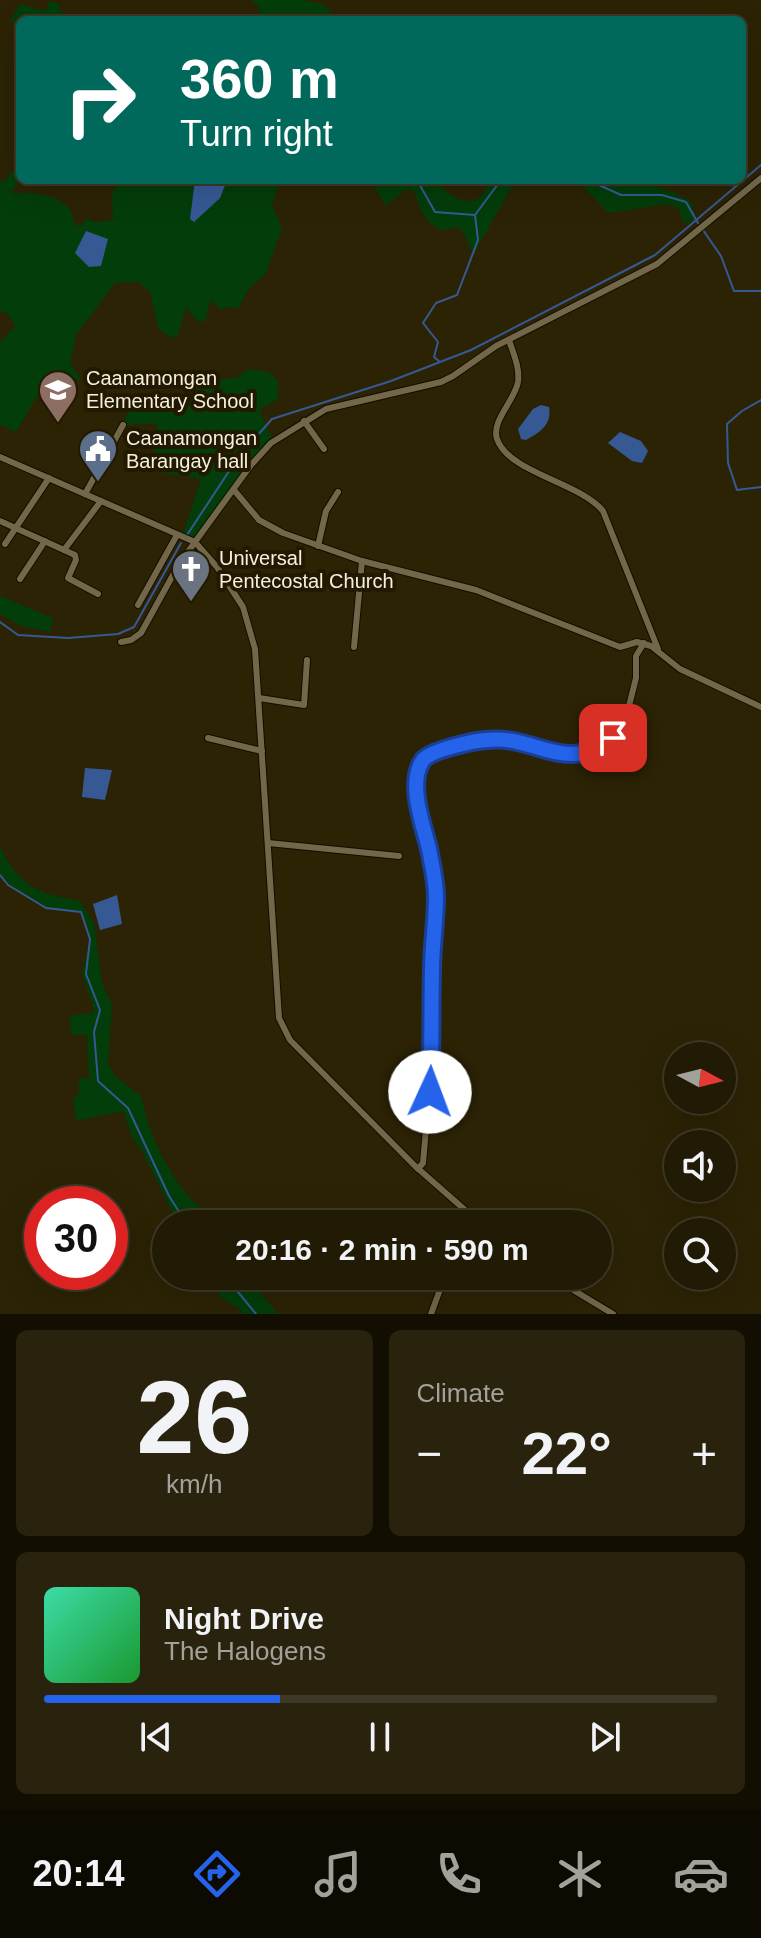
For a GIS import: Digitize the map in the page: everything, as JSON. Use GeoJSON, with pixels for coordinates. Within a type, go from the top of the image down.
{"type":"FeatureCollection","features":[{"type":"Feature","properties":{"kind":"street"},"geometry":{"type":"LineString","coordinates":[[121,642],[131,640],[148,624],[174,572],[265,449],[326,409],[441,382],[509,340],[657,264],[761,178]]}},
{"type":"Feature","properties":{"kind":"street"},"geometry":{"type":"LineString","coordinates":[[509,340],[518,383],[497,427],[498,441],[516,460],[590,499],[603,511],[659,651]]}},
{"type":"Feature","properties":{"kind":"street"},"geometry":{"type":"LineString","coordinates":[[304,421],[324,449]]}},
{"type":"Feature","properties":{"kind":"street"},"geometry":{"type":"LineString","coordinates":[[85,494],[123,425]]}},
{"type":"Feature","properties":{"kind":"street"},"geometry":{"type":"LineString","coordinates":[[0,457],[195,542],[217,567],[247,616],[255,649],[282,1030],[418,1169],[464,1210]]}},
{"type":"Feature","properties":{"kind":"street"},"geometry":{"type":"LineString","coordinates":[[5,544],[49,478]]}},
{"type":"Feature","properties":{"kind":"street"},"geometry":{"type":"LineString","coordinates":[[234,490],[251,513],[266,525],[362,561],[476,590],[620,647],[644,643],[680,669],[761,707]]}},
{"type":"Feature","properties":{"kind":"street"},"geometry":{"type":"LineString","coordinates":[[318,546],[326,511],[338,492]]}},
{"type":"Feature","properties":{"kind":"street"},"geometry":{"type":"LineString","coordinates":[[64,550],[101,501]]}},
{"type":"Feature","properties":{"kind":"street"},"geometry":{"type":"LineString","coordinates":[[0,521],[77,557],[68,578],[98,594]]}},
{"type":"Feature","properties":{"kind":"street"},"geometry":{"type":"LineString","coordinates":[[138,605],[177,535]]}},
{"type":"Feature","properties":{"kind":"street"},"geometry":{"type":"LineString","coordinates":[[20,579],[45,541]]}},
{"type":"Feature","properties":{"kind":"street"},"geometry":{"type":"LineString","coordinates":[[354,647],[362,561]]}},
{"type":"Feature","properties":{"kind":"street"},"geometry":{"type":"LineString","coordinates":[[418,1169],[423,1163],[428,1111],[436,900],[417,792],[421,764],[424,758],[434,753],[488,740],[537,746],[560,755],[577,756],[594,751],[624,726],[635,685],[636,656],[644,643]]}},
{"type":"Feature","properties":{"kind":"street"},"geometry":{"type":"LineString","coordinates":[[259,698],[304,705],[307,660]]}},
{"type":"Feature","properties":{"kind":"street"},"geometry":{"type":"LineString","coordinates":[[208,738],[262,751]]}},
{"type":"Feature","properties":{"kind":"street"},"geometry":{"type":"LineString","coordinates":[[268,843],[399,856]]}},
{"type":"Feature","properties":{"kind":"street"},"geometry":{"type":"LineString","coordinates":[[431,1314],[440,1290]]}},
{"type":"Feature","properties":{"kind":"street"},"geometry":{"type":"LineString","coordinates":[[573,1290],[613,1314]]}},
{"type":"Feature","properties":{"kind":"green space"},"geometry":{"type":"Polygon","coordinates":[[[251,0],[304,0],[325,5],[333,16],[257,16],[260,8],[251,0]]]}},
{"type":"Feature","properties":{"kind":"green space"},"geometry":{"type":"Polygon","coordinates":[[[50,1],[57,3],[64,16],[16,16],[16,22],[10,22],[20,4],[45,11],[50,1]]]}},
{"type":"Feature","properties":{"kind":"green space"},"geometry":{"type":"Polygon","coordinates":[[[16,166],[17,184],[11,193],[35,194],[60,201],[71,211],[74,224],[81,226],[87,218],[93,222],[113,220],[112,192],[119,184],[279,184],[272,205],[282,229],[265,275],[250,287],[238,308],[225,307],[220,310],[213,301],[205,321],[198,322],[186,307],[178,335],[173,338],[159,330],[150,292],[138,282],[115,283],[76,335],[70,363],[82,381],[52,371],[16,432],[0,425],[0,343],[15,326],[6,312],[0,312],[0,181],[6,180],[16,166]]]}},
{"type":"Feature","properties":{"kind":"green space"},"geometry":{"type":"Polygon","coordinates":[[[376,184],[435,184],[460,200],[473,201],[480,198],[489,184],[514,184],[474,253],[459,227],[439,229],[429,222],[411,189],[405,190],[386,206],[376,184]]]}},
{"type":"Feature","properties":{"kind":"green space"},"geometry":{"type":"Polygon","coordinates":[[[642,184],[668,190],[692,203],[695,221],[684,223],[678,208],[668,204],[608,213],[582,185],[642,184]]]}},
{"type":"Feature","properties":{"kind":"green space"},"geometry":{"type":"Polygon","coordinates":[[[250,369],[268,372],[278,380],[278,399],[259,410],[272,438],[195,542],[182,537],[201,479],[151,471],[157,423],[123,425],[130,406],[196,399],[200,393],[193,391],[189,382],[236,378],[250,369]]]}},
{"type":"Feature","properties":{"kind":"green space"},"geometry":{"type":"Polygon","coordinates":[[[0,596],[53,618],[50,632],[21,626],[0,614],[0,596]]]}},
{"type":"Feature","properties":{"kind":"green space"},"geometry":{"type":"Polygon","coordinates":[[[0,847],[15,871],[31,886],[52,895],[79,900],[94,922],[102,984],[112,1004],[108,1064],[116,1077],[141,1096],[148,1123],[173,1176],[194,1202],[206,1210],[171,1210],[132,1137],[123,1111],[76,1121],[73,1097],[79,1095],[79,1077],[89,1079],[87,1035],[71,1035],[70,1016],[95,1012],[82,974],[90,939],[81,912],[46,908],[8,885],[0,875],[0,847]]]}},
{"type":"Feature","properties":{"kind":"green space"},"geometry":{"type":"Polygon","coordinates":[[[216,1290],[258,1290],[278,1314],[243,1314],[219,1296],[216,1290]]]}},
{"type":"Feature","properties":{"kind":"water"},"geometry":{"type":"Polygon","coordinates":[[[194,184],[226,184],[220,198],[194,222],[190,219],[194,184]]]}},
{"type":"Feature","properties":{"kind":"water"},"geometry":{"type":"Polygon","coordinates":[[[86,231],[108,239],[101,266],[89,267],[75,253],[86,231]]]}},
{"type":"Feature","properties":{"kind":"water"},"geometry":{"type":"Polygon","coordinates":[[[541,405],[549,407],[547,423],[531,437],[521,439],[518,429],[533,409],[541,405]]]}},
{"type":"Feature","properties":{"kind":"water"},"geometry":{"type":"Polygon","coordinates":[[[620,432],[641,441],[648,451],[642,463],[632,461],[608,443],[620,432]]]}},
{"type":"Feature","properties":{"kind":"water"},"geometry":{"type":"Polygon","coordinates":[[[85,768],[112,770],[105,800],[82,797],[85,768]]]}},
{"type":"Feature","properties":{"kind":"water"},"geometry":{"type":"Polygon","coordinates":[[[117,895],[122,924],[100,930],[93,904],[117,895]]]}},
{"type":"Feature","properties":{"kind":"waterway"},"geometry":{"type":"LineString","coordinates":[[746,178],[761,165]]}},
{"type":"Feature","properties":{"kind":"waterway"},"geometry":{"type":"LineString","coordinates":[[419,184],[435,212],[475,215],[498,184]]}},
{"type":"Feature","properties":{"kind":"waterway"},"geometry":{"type":"LineString","coordinates":[[597,184],[621,195],[662,195],[686,202],[698,223]]}},
{"type":"Feature","properties":{"kind":"waterway"},"geometry":{"type":"LineString","coordinates":[[187,535],[239,456],[272,419],[391,381],[471,350],[655,255],[739,184]]}},
{"type":"Feature","properties":{"kind":"waterway"},"geometry":{"type":"LineString","coordinates":[[440,362],[434,357],[438,342],[423,323],[436,303],[457,295],[478,240],[475,215]]}},
{"type":"Feature","properties":{"kind":"waterway"},"geometry":{"type":"LineString","coordinates":[[703,230],[721,256],[734,291],[761,291]]}},
{"type":"Feature","properties":{"kind":"waterway"},"geometry":{"type":"LineString","coordinates":[[761,400],[727,424],[728,463],[737,490],[761,487]]}},
{"type":"Feature","properties":{"kind":"waterway"},"geometry":{"type":"LineString","coordinates":[[0,622],[18,635],[68,638],[118,634],[134,627],[181,543]]}},
{"type":"Feature","properties":{"kind":"waterway"},"geometry":{"type":"LineString","coordinates":[[0,875],[8,885],[46,908],[81,912],[90,939],[86,974],[100,1010],[94,1032],[98,1081],[128,1108],[178,1210]]}},
{"type":"Feature","properties":{"kind":"waterway"},"geometry":{"type":"LineString","coordinates":[[236,1290],[256,1314]]}},
{"type":"Feature","properties":{"kind":"place","name":"Caanamongan Elementary School"},"geometry":{"type":"Point","coordinates":[58,424]}},
{"type":"Feature","properties":{"kind":"place","name":"Caanamongan Barangay hall"},"geometry":{"type":"Point","coordinates":[98,483]}},
{"type":"Feature","properties":{"kind":"place","name":"Universal Pentecostal Church"},"geometry":{"type":"Point","coordinates":[191,603]}},
{"type":"Feature","properties":{"kind":"route"},"geometry":{"type":"LineString","coordinates":[[430,1092],[436,900],[417,792],[418,772],[424,758],[488,740],[537,746],[548,752],[577,756],[594,751],[613,738]]}}]}
